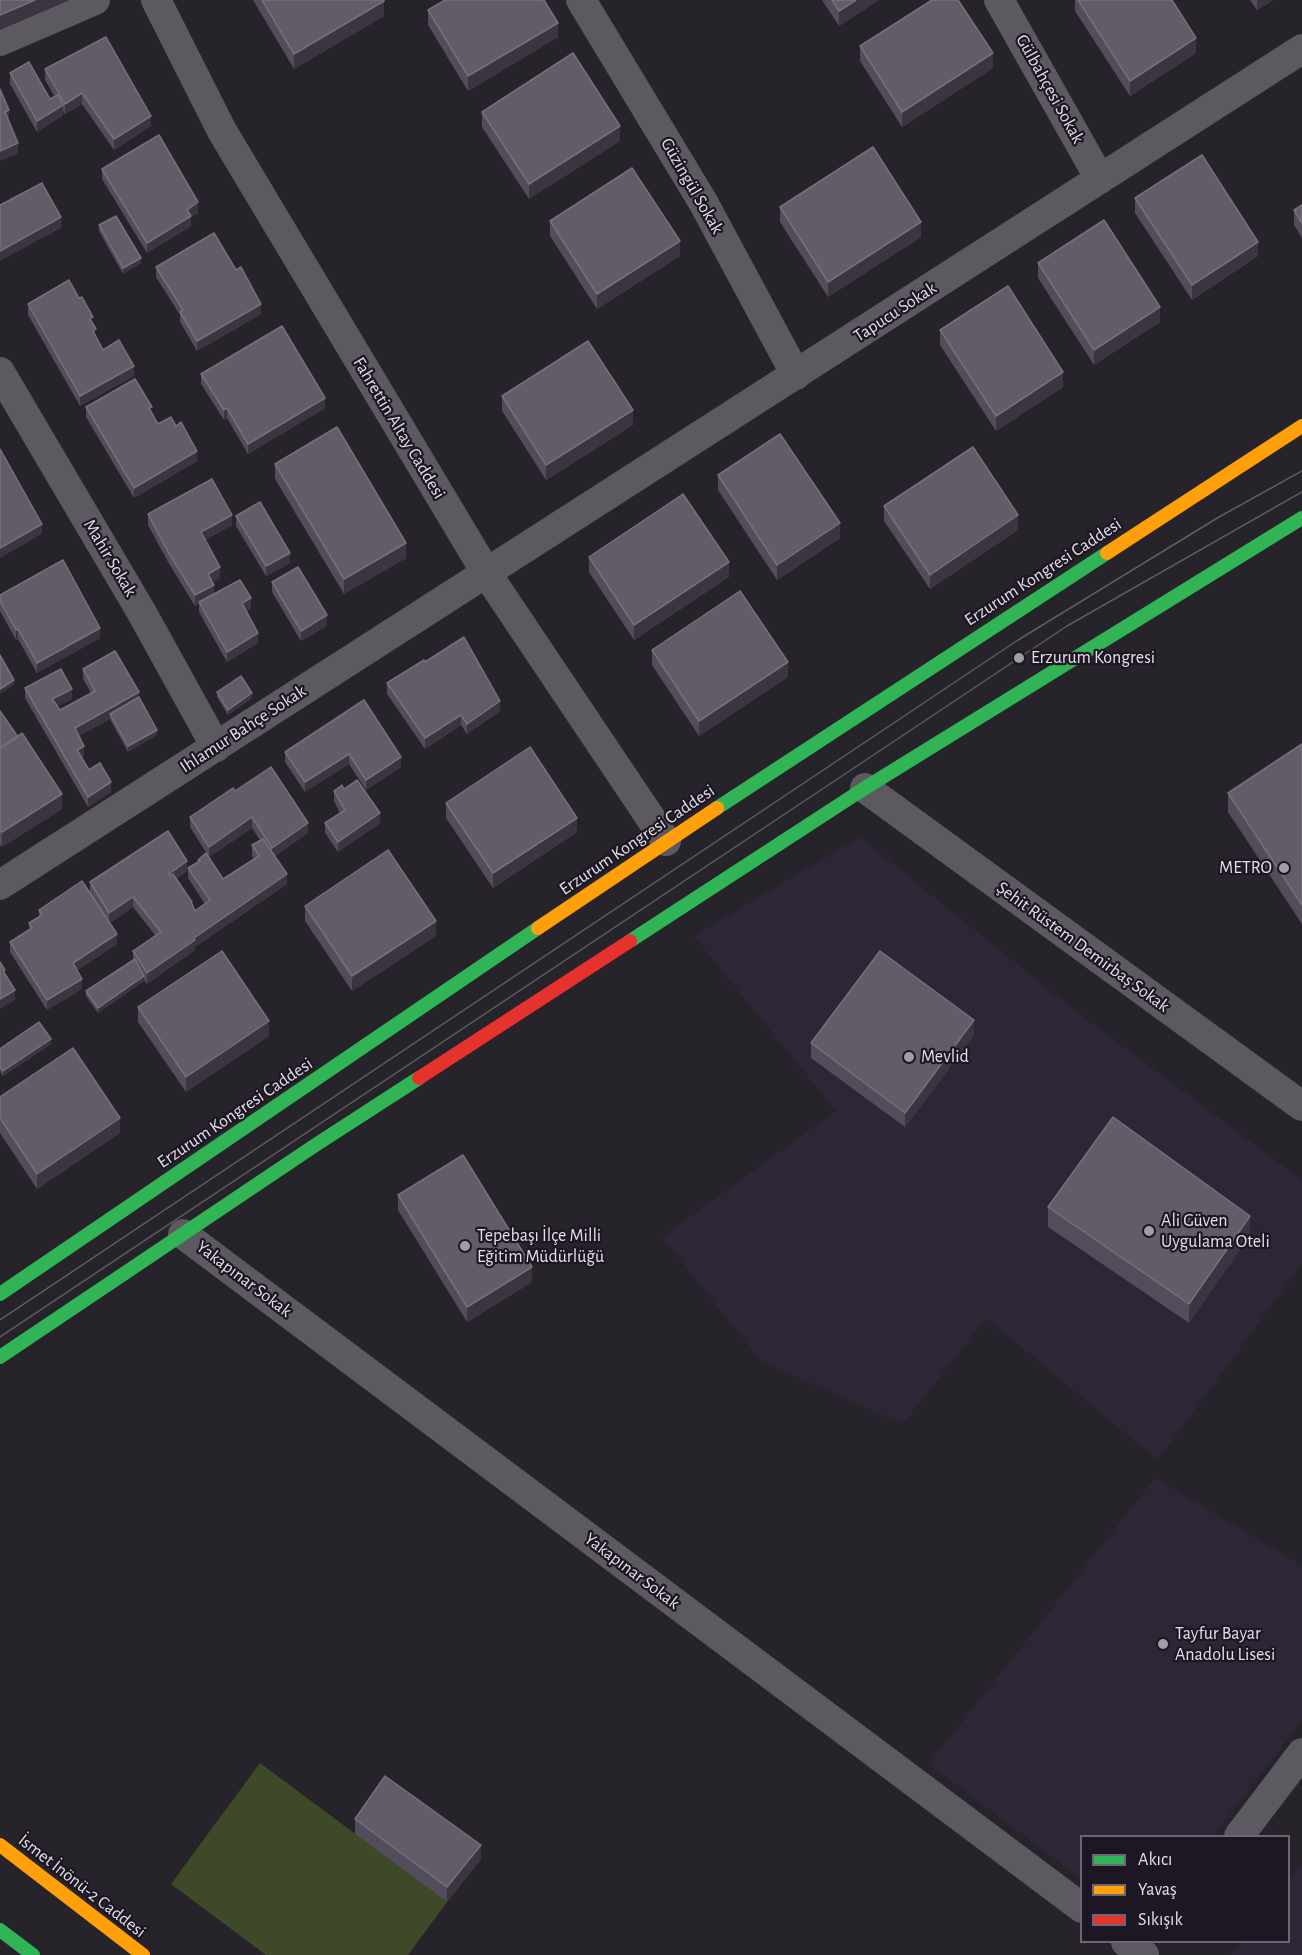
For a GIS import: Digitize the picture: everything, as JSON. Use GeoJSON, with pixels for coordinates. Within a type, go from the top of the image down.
{"type":"FeatureCollection","features":[{"type":"Feature","properties":{"kind":"main road","name":"Erzurum Kongresi Caddesi"},"geometry":{"type":"LineString","coordinates":[[0,1294],[666,841],[1302,426]]}},
{"type":"Feature","properties":{"kind":"main road"},"geometry":{"type":"LineString","coordinates":[[0,1357],[327,1137],[865,788],[1302,518]]}},
{"type":"Feature","properties":{"kind":"main road","name":"İsmet İnönü-2 Caddesi"},"geometry":{"type":"LineString","coordinates":[[0,1845],[143,1955]]}},
{"type":"Feature","properties":{"kind":"main road"},"geometry":{"type":"LineString","coordinates":[[0,1930],[33,1955]]}},
{"type":"Feature","properties":{"kind":"street"},"geometry":{"type":"LineString","coordinates":[[0,41],[95,0]]}},
{"type":"Feature","properties":{"kind":"street","name":"Fahrettin Altay Caddesi"},"geometry":{"type":"LineString","coordinates":[[156,0],[222,131],[487,574],[666,841]]}},
{"type":"Feature","properties":{"kind":"street","name":"Güzingül Sokak"},"geometry":{"type":"LineString","coordinates":[[581,0],[703,202],[796,375]]}},
{"type":"Feature","properties":{"kind":"street","name":"Gülbahçesi Sokak"},"geometry":{"type":"LineString","coordinates":[[999,0],[1100,179]]}},
{"type":"Feature","properties":{"kind":"street","name":"Tapucu Sokak"},"geometry":{"type":"LineString","coordinates":[[487,574],[1302,49]]}},
{"type":"Feature","properties":{"kind":"street","name":"Mahir Sokak"},"geometry":{"type":"LineString","coordinates":[[0,372],[142,614],[216,747]]}},
{"type":"Feature","properties":{"kind":"street","name":"Ihlamur Bahçe Sokak"},"geometry":{"type":"LineString","coordinates":[[0,885],[487,574]]}},
{"type":"Feature","properties":{"kind":"street","name":"Şehit Rüstem Demirbaş Sokak"},"geometry":{"type":"LineString","coordinates":[[865,788],[1302,1106]]}},
{"type":"Feature","properties":{"kind":"street","name":"Yakapınar Sokak"},"geometry":{"type":"LineString","coordinates":[[183,1234],[1080,1907]]}},
{"type":"Feature","properties":{"kind":"street"},"geometry":{"type":"LineString","coordinates":[[1240,1835],[1302,1753]]}},
{"type":"Feature","properties":{"kind":"street"},"geometry":{"type":"LineString","coordinates":[[1129,1943],[1146,1955],[1156,1943]]}},
{"type":"Feature","properties":{"kind":"shaded area"},"geometry":{"type":"Polygon","coordinates":[[[860,837],[1065,1003],[1302,1180],[1302,1264],[1158,1460],[986,1318],[903,1424],[761,1361],[662,1237],[836,1111],[694,936],[860,837]]]}},
{"type":"Feature","properties":{"kind":"shaded area","name":"Tayfur Bayar Anadolu Lisesi"},"geometry":{"type":"Polygon","coordinates":[[[1155,1478],[1302,1566],[1302,1721],[1214,1835],[1080,1835],[1080,1878],[929,1764],[1155,1478]]]}},
{"type":"Feature","properties":{"kind":"shaded area"},"geometry":{"type":"Polygon","coordinates":[[[1302,1863],[1302,1955],[1231,1955],[1240,1943],[1290,1943],[1290,1880],[1302,1863]]]}},
{"type":"Feature","properties":{"kind":"green space"},"geometry":{"type":"Polygon","coordinates":[[[260,1763],[447,1902],[408,1955],[266,1955],[171,1884],[260,1763]]]}},
{"type":"Feature","properties":{"kind":"building"},"geometry":{"type":"Polygon","coordinates":[[[0,0],[35,0],[0,15],[0,0]]]}},
{"type":"Feature","properties":{"kind":"building"},"geometry":{"type":"Polygon","coordinates":[[[262,0],[384,0],[384,1],[294,54],[262,0]]]}},
{"type":"Feature","properties":{"kind":"building"},"geometry":{"type":"Polygon","coordinates":[[[445,0],[544,0],[558,23],[468,76],[428,10],[445,0]]]}},
{"type":"Feature","properties":{"kind":"building"},"geometry":{"type":"Polygon","coordinates":[[[832,0],[856,0],[839,11],[832,0]]]}},
{"type":"Feature","properties":{"kind":"building"},"geometry":{"type":"Polygon","coordinates":[[[932,0],[958,0],[993,53],[902,112],[860,46],[932,0]]]}},
{"type":"Feature","properties":{"kind":"building"},"geometry":{"type":"Polygon","coordinates":[[[1078,0],[1172,0],[1196,38],[1130,81],[1078,0]]]}},
{"type":"Feature","properties":{"kind":"building"},"geometry":{"type":"Polygon","coordinates":[[[106,37],[151,116],[114,139],[82,93],[65,104],[45,69],[106,37]]]}},
{"type":"Feature","properties":{"kind":"building"},"geometry":{"type":"Polygon","coordinates":[[[573,53],[620,126],[529,184],[482,112],[573,53]]]}},
{"type":"Feature","properties":{"kind":"building"},"geometry":{"type":"Polygon","coordinates":[[[29,62],[50,99],[58,95],[63,105],[37,121],[10,73],[29,62]]]}},
{"type":"Feature","properties":{"kind":"building"},"geometry":{"type":"Polygon","coordinates":[[[0,89],[9,110],[5,112],[18,143],[0,151],[0,89]]]}},
{"type":"Feature","properties":{"kind":"building"},"geometry":{"type":"Polygon","coordinates":[[[159,135],[198,202],[187,210],[191,216],[147,243],[102,169],[159,135]]]}},
{"type":"Feature","properties":{"kind":"building"},"geometry":{"type":"Polygon","coordinates":[[[873,147],[921,222],[828,282],[780,207],[873,147]]]}},
{"type":"Feature","properties":{"kind":"building"},"geometry":{"type":"Polygon","coordinates":[[[1202,155],[1258,242],[1192,285],[1135,198],[1202,155]]]}},
{"type":"Feature","properties":{"kind":"building"},"geometry":{"type":"Polygon","coordinates":[[[632,168],[680,241],[597,294],[550,221],[632,168]]]}},
{"type":"Feature","properties":{"kind":"building"},"geometry":{"type":"Polygon","coordinates":[[[42,183],[61,217],[0,251],[0,205],[42,183]]]}},
{"type":"Feature","properties":{"kind":"building"},"geometry":{"type":"Polygon","coordinates":[[[1302,205],[1302,223],[1294,210],[1302,205]]]}},
{"type":"Feature","properties":{"kind":"building"},"geometry":{"type":"Polygon","coordinates":[[[116,216],[141,258],[123,268],[99,225],[116,216]]]}},
{"type":"Feature","properties":{"kind":"building"},"geometry":{"type":"Polygon","coordinates":[[[1104,220],[1160,307],[1094,350],[1038,263],[1104,220]]]}},
{"type":"Feature","properties":{"kind":"building"},"geometry":{"type":"Polygon","coordinates":[[[214,233],[236,270],[241,267],[261,304],[197,341],[180,312],[183,310],[156,267],[214,233]]]}},
{"type":"Feature","properties":{"kind":"building"},"geometry":{"type":"Polygon","coordinates":[[[69,280],[93,317],[90,319],[96,329],[93,331],[103,350],[119,340],[134,366],[80,396],[28,304],[69,280]]]}},
{"type":"Feature","properties":{"kind":"building"},"geometry":{"type":"Polygon","coordinates":[[[1008,286],[1063,372],[996,416],[940,330],[1008,286]]]}},
{"type":"Feature","properties":{"kind":"building"},"geometry":{"type":"Polygon","coordinates":[[[282,326],[325,398],[248,444],[227,408],[224,410],[201,374],[282,326]]]}},
{"type":"Feature","properties":{"kind":"building"},"geometry":{"type":"Polygon","coordinates":[[[588,341],[633,410],[546,465],[502,396],[588,341]]]}},
{"type":"Feature","properties":{"kind":"building"},"geometry":{"type":"Polygon","coordinates":[[[135,379],[152,407],[149,408],[158,424],[171,417],[176,426],[181,422],[197,451],[134,488],[86,407],[135,379]]]}},
{"type":"Feature","properties":{"kind":"building"},"geometry":{"type":"Polygon","coordinates":[[[337,427],[406,543],[344,579],[275,464],[337,427]]]}},
{"type":"Feature","properties":{"kind":"building"},"geometry":{"type":"Polygon","coordinates":[[[780,434],[840,523],[777,565],[718,475],[780,434]]]}},
{"type":"Feature","properties":{"kind":"building"},"geometry":{"type":"Polygon","coordinates":[[[973,447],[1018,515],[930,575],[884,506],[973,447]]]}},
{"type":"Feature","properties":{"kind":"building"},"geometry":{"type":"Polygon","coordinates":[[[0,449],[42,524],[0,548],[0,449]]]}},
{"type":"Feature","properties":{"kind":"building"},"geometry":{"type":"Polygon","coordinates":[[[212,479],[232,515],[201,532],[220,567],[208,574],[214,585],[195,595],[148,514],[212,479]]]}},
{"type":"Feature","properties":{"kind":"building"},"geometry":{"type":"Polygon","coordinates":[[[683,494],[729,562],[634,625],[589,557],[683,494]]]}},
{"type":"Feature","properties":{"kind":"building"},"geometry":{"type":"Polygon","coordinates":[[[260,502],[290,553],[266,566],[236,516],[260,502]]]}},
{"type":"Feature","properties":{"kind":"building"},"geometry":{"type":"Polygon","coordinates":[[[63,560],[100,628],[37,663],[0,601],[0,595],[63,560]]]}},
{"type":"Feature","properties":{"kind":"building"},"geometry":{"type":"Polygon","coordinates":[[[298,567],[327,615],[301,631],[272,582],[298,567]]]}},
{"type":"Feature","properties":{"kind":"building"},"geometry":{"type":"Polygon","coordinates":[[[240,580],[251,598],[242,603],[258,633],[227,652],[199,602],[240,580]]]}},
{"type":"Feature","properties":{"kind":"building"},"geometry":{"type":"Polygon","coordinates":[[[740,591],[788,662],[699,721],[652,650],[740,591]]]}},
{"type":"Feature","properties":{"kind":"building"},"geometry":{"type":"Polygon","coordinates":[[[464,637],[500,701],[467,724],[461,715],[425,738],[387,683],[464,637]]]}},
{"type":"Feature","properties":{"kind":"building"},"geometry":{"type":"Polygon","coordinates":[[[115,651],[139,692],[75,728],[84,746],[77,750],[89,770],[100,763],[111,782],[88,797],[25,688],[61,669],[72,689],[52,699],[60,710],[95,691],[83,669],[115,651]]]}},
{"type":"Feature","properties":{"kind":"building"},"geometry":{"type":"Polygon","coordinates":[[[0,655],[14,680],[0,689],[0,655]]]}},
{"type":"Feature","properties":{"kind":"building"},"geometry":{"type":"Polygon","coordinates":[[[241,676],[252,693],[228,710],[217,692],[241,676]]]}},
{"type":"Feature","properties":{"kind":"building"},"geometry":{"type":"Polygon","coordinates":[[[139,697],[157,730],[128,746],[110,714],[139,697]]]}},
{"type":"Feature","properties":{"kind":"building"},"geometry":{"type":"Polygon","coordinates":[[[364,700],[401,757],[366,780],[349,754],[305,782],[285,752],[364,700]]]}},
{"type":"Feature","properties":{"kind":"building"},"geometry":{"type":"Polygon","coordinates":[[[0,711],[18,737],[0,748],[0,711]]]}},
{"type":"Feature","properties":{"kind":"building"},"geometry":{"type":"Polygon","coordinates":[[[22,733],[62,794],[2,832],[0,830],[0,748],[22,733]]]}},
{"type":"Feature","properties":{"kind":"building","name":"METRO"},"geometry":{"type":"Polygon","coordinates":[[[1302,744],[1302,905],[1228,793],[1302,744]]]}},
{"type":"Feature","properties":{"kind":"building"},"geometry":{"type":"Polygon","coordinates":[[[530,747],[577,818],[493,873],[446,803],[530,747]]]}},
{"type":"Feature","properties":{"kind":"building"},"geometry":{"type":"Polygon","coordinates":[[[271,767],[308,823],[272,848],[252,817],[209,847],[190,817],[233,788],[235,791],[271,767]]]}},
{"type":"Feature","properties":{"kind":"building"},"geometry":{"type":"Polygon","coordinates":[[[357,780],[380,813],[338,842],[325,823],[345,810],[334,791],[342,785],[344,789],[357,780]]]}},
{"type":"Feature","properties":{"kind":"building"},"geometry":{"type":"Polygon","coordinates":[[[168,831],[187,861],[169,874],[170,876],[173,874],[192,902],[195,911],[210,900],[188,868],[200,861],[198,860],[206,853],[223,879],[259,856],[252,845],[263,839],[287,874],[147,973],[133,951],[161,932],[133,897],[109,913],[90,882],[168,831]]]}},
{"type":"Feature","properties":{"kind":"building"},"geometry":{"type":"Polygon","coordinates":[[[388,850],[436,921],[352,976],[305,906],[388,850]]]}},
{"type":"Feature","properties":{"kind":"building"},"geometry":{"type":"Polygon","coordinates":[[[82,881],[117,934],[73,963],[82,979],[47,1000],[10,942],[32,928],[29,923],[42,915],[39,910],[82,881]]]}},
{"type":"Feature","properties":{"kind":"building"},"geometry":{"type":"Polygon","coordinates":[[[222,951],[269,1021],[186,1077],[138,1007],[222,951]]]}},
{"type":"Feature","properties":{"kind":"building"},"geometry":{"type":"Polygon","coordinates":[[[880,951],[974,1020],[905,1113],[811,1043],[880,951]]]}},
{"type":"Feature","properties":{"kind":"building"},"geometry":{"type":"Polygon","coordinates":[[[135,959],[144,976],[98,1008],[86,991],[135,959]]]}},
{"type":"Feature","properties":{"kind":"building"},"geometry":{"type":"Polygon","coordinates":[[[0,962],[15,990],[0,999],[0,962]]]}},
{"type":"Feature","properties":{"kind":"building"},"geometry":{"type":"Polygon","coordinates":[[[39,1022],[51,1039],[3,1071],[0,1066],[0,1049],[39,1022]]]}},
{"type":"Feature","properties":{"kind":"building"},"geometry":{"type":"Polygon","coordinates":[[[73,1048],[120,1118],[37,1174],[0,1118],[0,1097],[73,1048]]]}},
{"type":"Feature","properties":{"kind":"building","name":"Ali Güven Uygulama Oteli"},"geometry":{"type":"Polygon","coordinates":[[[1113,1117],[1250,1216],[1189,1304],[1048,1207],[1113,1117]]]}},
{"type":"Feature","properties":{"kind":"building","name":"Tepebaşı İlçe Milli Eğitim Müdürlüğü"},"geometry":{"type":"Polygon","coordinates":[[[463,1155],[532,1267],[467,1307],[398,1195],[463,1155]]]}},
{"type":"Feature","properties":{"kind":"building"},"geometry":{"type":"Polygon","coordinates":[[[385,1776],[481,1845],[447,1887],[355,1819],[385,1776]]]}},
{"type":"Feature","properties":{"kind":"tram line"},"geometry":{"type":"LineString","coordinates":[[0,1320],[1018,640],[1219,517],[1302,471]]}},
{"type":"Feature","properties":{"kind":"tram line"},"geometry":{"type":"LineString","coordinates":[[0,1337],[1067,626],[1302,492]]}},
{"type":"Feature","properties":{"kind":"traffic: fast"},"geometry":{"type":"LineString","coordinates":[[630,941],[865,788],[1302,518]]}},
{"type":"Feature","properties":{"kind":"traffic: fast"},"geometry":{"type":"LineString","coordinates":[[717,808],[1107,553]]}},
{"type":"Feature","properties":{"kind":"traffic: fast"},"geometry":{"type":"LineString","coordinates":[[0,1294],[538,928]]}},
{"type":"Feature","properties":{"kind":"traffic: fast"},"geometry":{"type":"LineString","coordinates":[[0,1357],[419,1078]]}},
{"type":"Feature","properties":{"kind":"traffic: fast"},"geometry":{"type":"LineString","coordinates":[[0,1930],[33,1955]]}},
{"type":"Feature","properties":{"kind":"traffic: slow"},"geometry":{"type":"LineString","coordinates":[[1107,553],[1302,426]]}},
{"type":"Feature","properties":{"kind":"traffic: slow"},"geometry":{"type":"LineString","coordinates":[[538,928],[717,808]]}},
{"type":"Feature","properties":{"kind":"traffic: slow"},"geometry":{"type":"LineString","coordinates":[[0,1845],[143,1955]]}},
{"type":"Feature","properties":{"kind":"traffic: jam"},"geometry":{"type":"LineString","coordinates":[[419,1078],[630,941]]}},
{"type":"Feature","properties":{"kind":"place","name":"Erzurum Kongresi"},"geometry":{"type":"Point","coordinates":[1019,658]}},
{"type":"Feature","properties":{"kind":"place","name":"METRO"},"geometry":{"type":"Point","coordinates":[1284,868]}},
{"type":"Feature","properties":{"kind":"place","name":"Mevlid"},"geometry":{"type":"Point","coordinates":[909,1057]}},
{"type":"Feature","properties":{"kind":"place","name":"Ali Güven Uygulama Oteli"},"geometry":{"type":"Point","coordinates":[1149,1231]}},
{"type":"Feature","properties":{"kind":"place","name":"Tepebaşı İlçe Milli Eğitim Müdürlüğü"},"geometry":{"type":"Point","coordinates":[465,1246]}},
{"type":"Feature","properties":{"kind":"place","name":"Tayfur Bayar Anadolu Lisesi"},"geometry":{"type":"Point","coordinates":[1163,1644]}}]}
